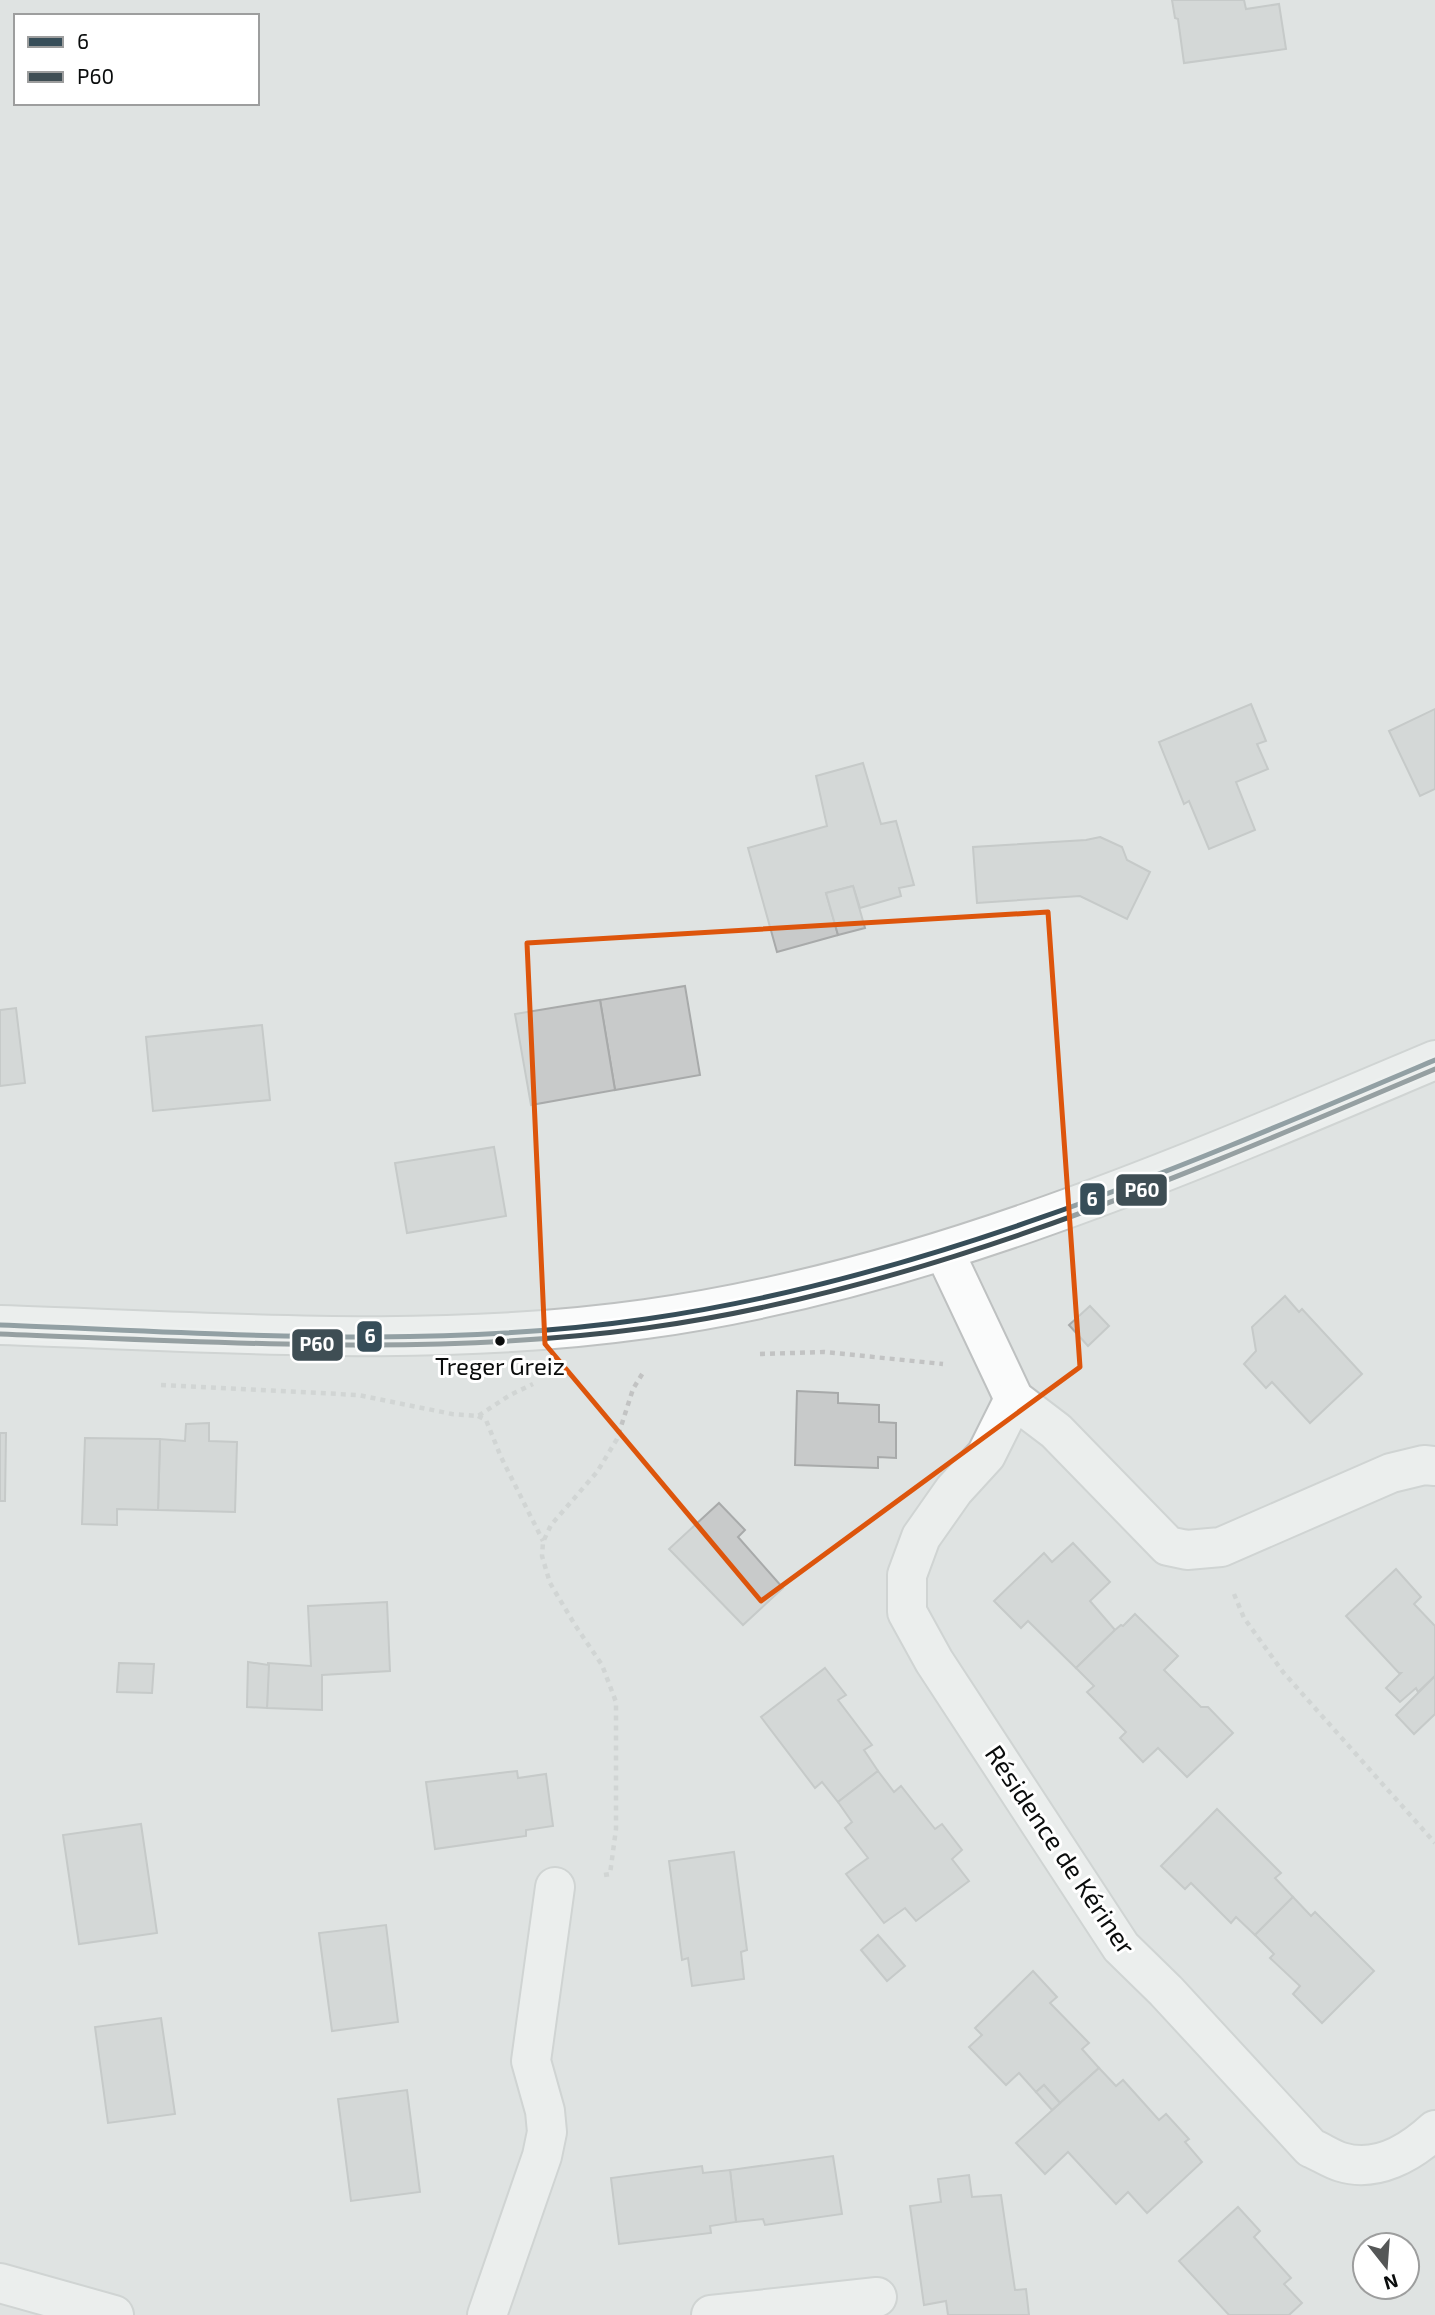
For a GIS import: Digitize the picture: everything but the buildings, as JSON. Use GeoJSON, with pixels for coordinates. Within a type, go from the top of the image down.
{"type":"FeatureCollection","features":[{"type":"Feature","properties":{"kind":"street"},"geometry":{"type":"LineString","coordinates":[[0,1325],[304,1335],[453,1335],[529,1331],[643,1319],[729,1305],[944,1251],[1004,1231],[1214,1152],[1435,1060]]}},
{"type":"Feature","properties":{"kind":"street"},"geometry":{"type":"LineString","coordinates":[[944,1251],[1014,1399],[1056,1431],[1168,1546],[1187,1550],[1220,1547],[1391,1473],[1424,1465],[1435,1466]]}},
{"type":"Feature","properties":{"kind":"street","name":"Résidence de Kériner"},"geometry":{"type":"LineString","coordinates":[[1014,1399],[986,1455],[954,1490],[921,1537],[907,1575],[907,1612],[934,1661],[1121,1947],[1166,1991],[1311,2148],[1343,2162],[1380,2164],[1420,2144],[1435,2130]]}},
{"type":"Feature","properties":{"kind":"street"},"geometry":{"type":"LineString","coordinates":[[487,2315],[542,2156],[547,2132],[545,2111],[531,2061],[555,1887]]}},
{"type":"Feature","properties":{"kind":"street"},"geometry":{"type":"LineString","coordinates":[[0,2283],[114,2315]]}},
{"type":"Feature","properties":{"kind":"street"},"geometry":{"type":"LineString","coordinates":[[711,2315],[877,2297]]}},
{"type":"Feature","properties":{"kind":"path"},"geometry":{"type":"LineString","coordinates":[[555,1887],[610,1874],[616,1829],[616,1714],[611,1685],[602,1665],[575,1625],[544,1569],[544,1542],[551,1525],[597,1472],[617,1439],[632,1389],[647,1366],[643,1319]]}},
{"type":"Feature","properties":{"kind":"path"},"geometry":{"type":"LineString","coordinates":[[478,1416],[486,1420],[501,1457],[544,1542]]}},
{"type":"Feature","properties":{"kind":"path"},"geometry":{"type":"LineString","coordinates":[[1220,1547],[1229,1583],[1244,1618],[1283,1672],[1435,1843]]}},
{"type":"Feature","properties":{"kind":"highlighted area"},"geometry":{"type":"Polygon","coordinates":[[[1048,912],[1080,1367],[761,1601],[545,1344],[527,943],[1048,912]]]}},
{"type":"Feature","properties":{"kind":"transit line","name":"6"},"geometry":{"type":"LineString","coordinates":[[0,1325],[242,1335],[404,1337],[566,1328],[646,1319],[749,1301],[850,1277],[950,1248],[1048,1215],[1146,1179],[1435,1060]]}},
{"type":"Feature","properties":{"kind":"transit line","name":"P60"},"geometry":{"type":"LineString","coordinates":[[0,1334],[242,1343],[404,1345],[566,1337],[646,1328],[749,1310],[850,1287],[950,1258],[1048,1225],[1243,1150],[1435,1069]]}},
{"type":"Feature","properties":{"kind":"place","name":"Treger Greiz"},"geometry":{"type":"Point","coordinates":[500,1341]}}]}
